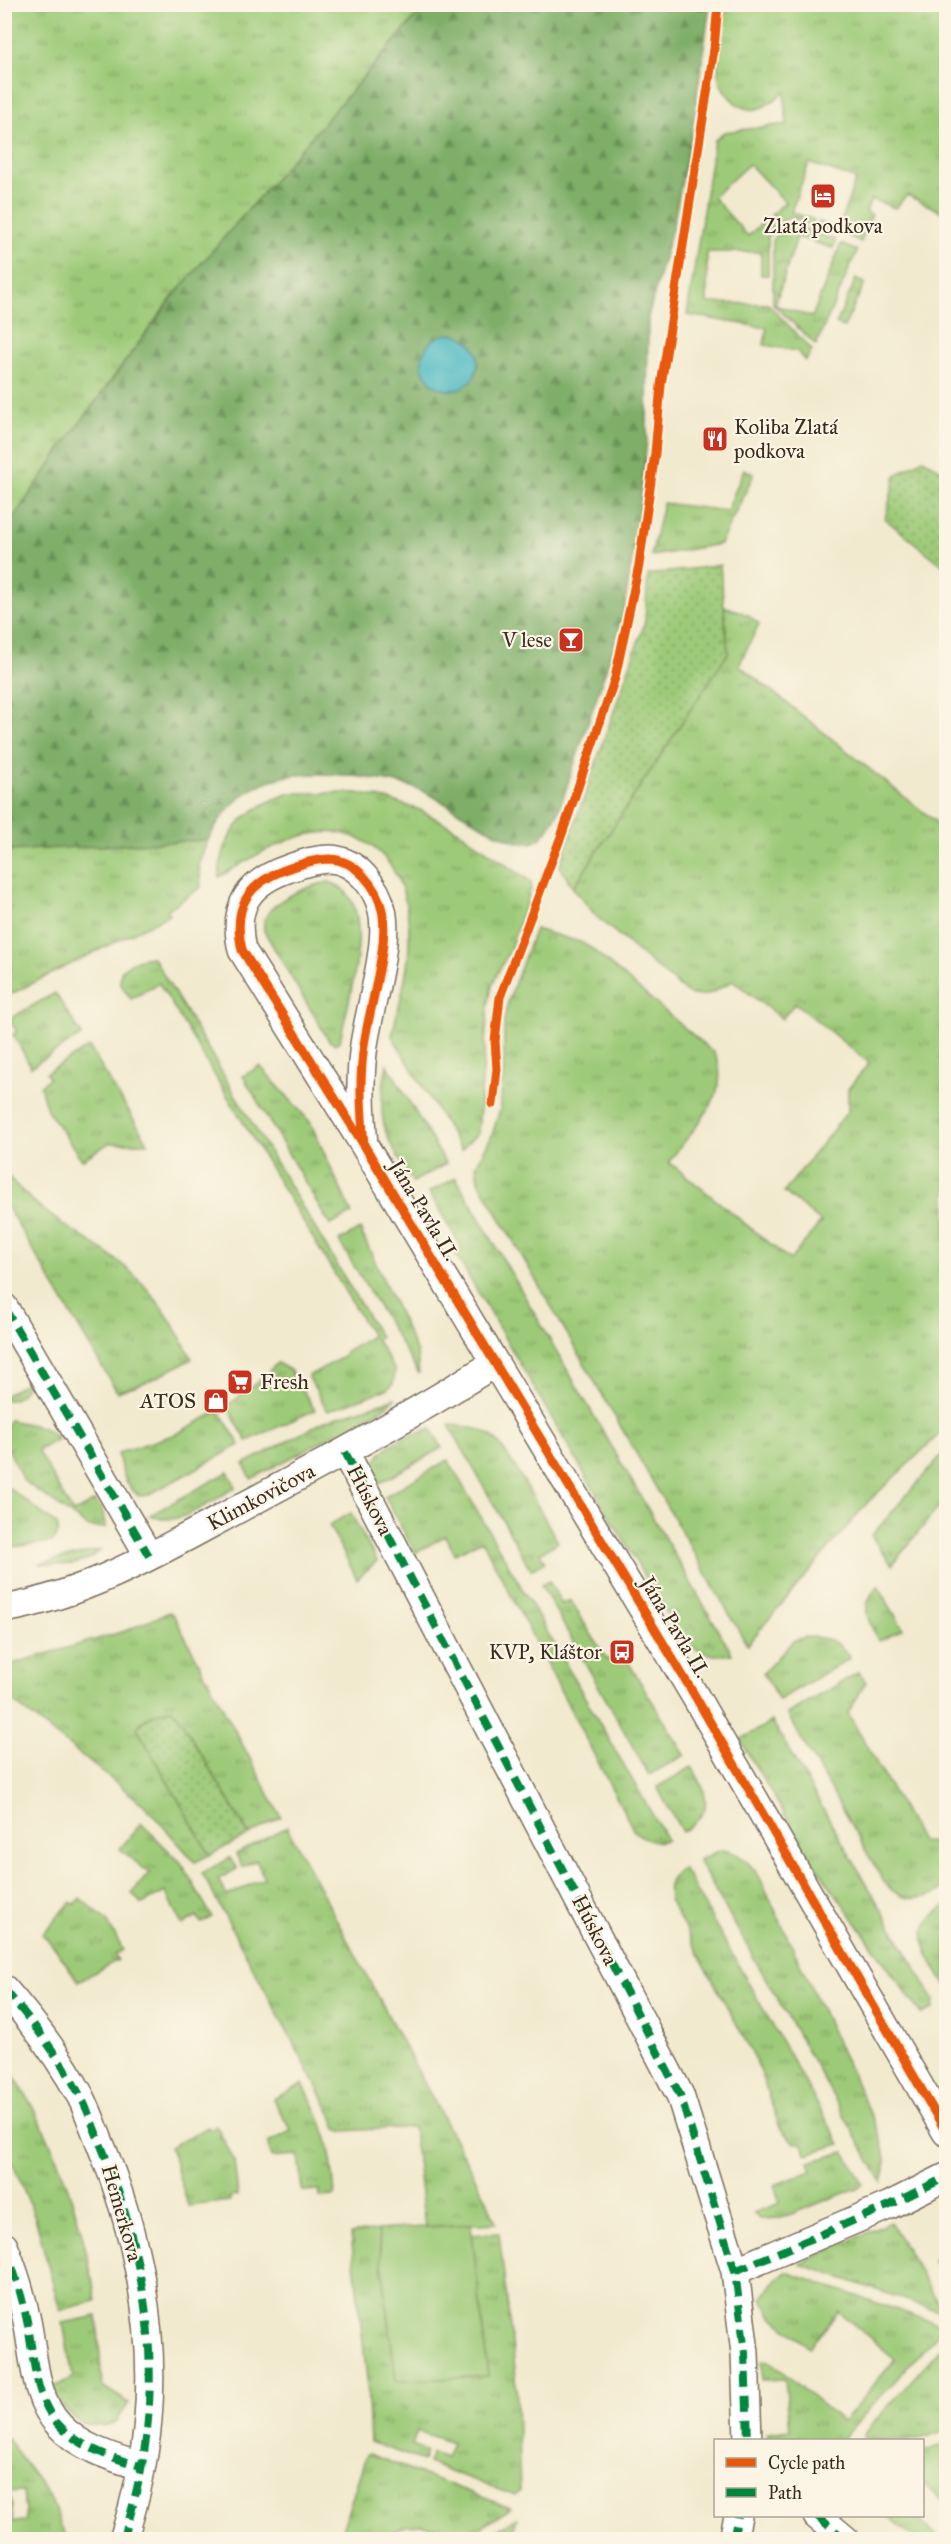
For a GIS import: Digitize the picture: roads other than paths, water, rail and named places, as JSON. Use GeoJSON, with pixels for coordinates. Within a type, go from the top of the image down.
{"type":"FeatureCollection","features":[{"type":"Feature","properties":{"kind":"street","name":"Jána Pavla II."},"geometry":{"type":"LineString","coordinates":[[364,1145],[360,1087],[364,1045],[384,933],[383,912],[376,892],[365,878],[349,865],[333,859],[315,860],[274,873],[250,891],[242,907],[237,931],[250,967],[364,1145],[701,1705],[946,2132]]}},
{"type":"Feature","properties":{"kind":"street"},"geometry":{"type":"LineString","coordinates":[[4,1307],[149,1556]]}},
{"type":"Feature","properties":{"kind":"street","name":"Klimkovičova"},"geometry":{"type":"LineString","coordinates":[[4,1609],[67,1594],[149,1556],[345,1452],[427,1406],[495,1363]]}},
{"type":"Feature","properties":{"kind":"street","name":"Húskova"},"geometry":{"type":"LineString","coordinates":[[345,1452],[681,2095],[735,2271],[745,2353],[748,2439]]}},
{"type":"Feature","properties":{"kind":"street","name":"Hemerkova"},"geometry":{"type":"LineString","coordinates":[[4,1989],[25,2012],[63,2066],[82,2099],[113,2173],[138,2262],[149,2361],[148,2420],[123,2540]]}},
{"type":"Feature","properties":{"kind":"street"},"geometry":{"type":"LineString","coordinates":[[735,2271],[890,2205],[946,2177]]}},
{"type":"Feature","properties":{"kind":"street"},"geometry":{"type":"LineString","coordinates":[[4,2246],[12,2264],[27,2320],[40,2391],[46,2407],[59,2425],[93,2449],[140,2466]]}},
{"type":"Feature","properties":{"kind":"street"},"geometry":{"type":"LineString","coordinates":[[733,2540],[738,2517]]}},
{"type":"Feature","properties":{"kind":"street"},"geometry":{"type":"LineString","coordinates":[[818,2517],[846,2540]]}},
{"type":"Feature","properties":{"kind":"water"},"geometry":{"type":"Polygon","coordinates":[[[444,334],[456,334],[470,342],[478,356],[476,373],[470,382],[456,390],[444,390],[427,378],[422,368],[422,356],[434,339],[444,334]]]}},
{"type":"Feature","properties":{"kind":"place","name":"Zlatá podkova"},"geometry":{"type":"Point","coordinates":[823,196]}},
{"type":"Feature","properties":{"kind":"place","name":"Koliba Zlatá podkova"},"geometry":{"type":"Point","coordinates":[715,439]}},
{"type":"Feature","properties":{"kind":"place","name":"V lese"},"geometry":{"type":"Point","coordinates":[571,640]}},
{"type":"Feature","properties":{"kind":"place","name":"Fresh"},"geometry":{"type":"Point","coordinates":[240,1382]}},
{"type":"Feature","properties":{"kind":"place","name":"ATOS"},"geometry":{"type":"Point","coordinates":[216,1401]}},
{"type":"Feature","properties":{"kind":"place","name":"KVP, Kláštor"},"geometry":{"type":"Point","coordinates":[622,1652]}}]}
